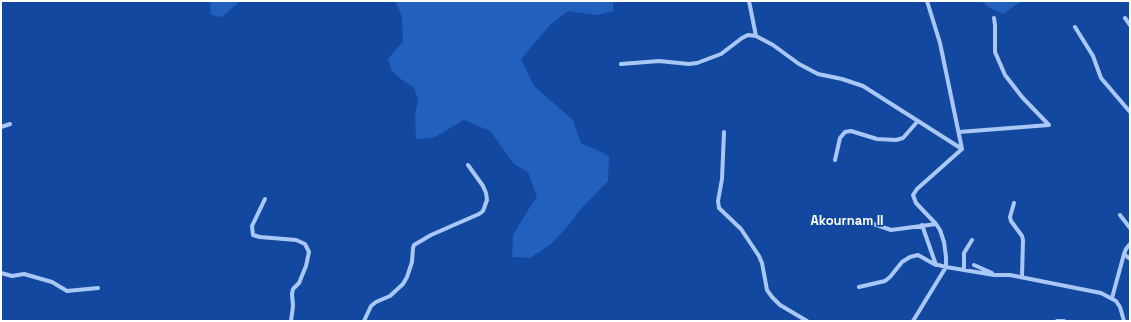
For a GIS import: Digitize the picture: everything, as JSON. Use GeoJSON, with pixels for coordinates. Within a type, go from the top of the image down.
{"type":"FeatureCollection","features":[{"type":"Feature","properties":{"kind":"street"},"geometry":{"type":"LineString","coordinates":[[749,1],[756,36]]}},
{"type":"Feature","properties":{"kind":"street"},"geometry":{"type":"LineString","coordinates":[[927,1],[943,56],[962,149]]}},
{"type":"Feature","properties":{"kind":"street"},"geometry":{"type":"LineString","coordinates":[[959,132],[1049,125],[1022,97],[1005,75],[994,52],[994,18]]}},
{"type":"Feature","properties":{"kind":"street"},"geometry":{"type":"LineString","coordinates":[[1125,18],[1130,25]]}},
{"type":"Feature","properties":{"kind":"street"},"geometry":{"type":"LineString","coordinates":[[1075,28],[1093,56],[1100,78],[1130,112]]}},
{"type":"Feature","properties":{"kind":"street"},"geometry":{"type":"LineString","coordinates":[[622,64],[659,61],[689,64],[697,63],[721,54],[748,35],[756,36],[773,45],[799,64],[818,74],[842,79],[863,86],[917,122],[962,149]]}},
{"type":"Feature","properties":{"kind":"street"},"geometry":{"type":"LineString","coordinates":[[836,160],[840,138],[845,132],[858,132],[877,139],[896,140],[903,138],[917,122]]}},
{"type":"Feature","properties":{"kind":"street"},"geometry":{"type":"LineString","coordinates":[[1,127],[10,124]]}},
{"type":"Feature","properties":{"kind":"street"},"geometry":{"type":"LineString","coordinates":[[724,132],[722,179],[718,204],[719,208],[741,229],[759,256],[768,290],[772,297],[780,305],[807,321]]}},
{"type":"Feature","properties":{"kind":"street"},"geometry":{"type":"LineString","coordinates":[[912,321],[946,267],[944,242],[936,224],[916,203],[913,195],[916,189],[962,149]]}},
{"type":"Feature","properties":{"kind":"street"},"geometry":{"type":"LineString","coordinates":[[364,321],[371,306],[376,302],[390,296],[403,284],[412,262],[412,248],[414,245],[431,235],[483,211],[487,200],[486,193],[483,186],[468,165]]}},
{"type":"Feature","properties":{"kind":"street"},"geometry":{"type":"LineString","coordinates":[[265,199],[252,226],[253,235],[296,240],[305,244],[309,252],[306,266],[299,283],[293,289],[292,294],[294,306],[291,321]]}},
{"type":"Feature","properties":{"kind":"street"},"geometry":{"type":"LineString","coordinates":[[1014,203],[1010,217],[1023,240],[1022,277]]}},
{"type":"Feature","properties":{"kind":"street"},"geometry":{"type":"LineString","coordinates":[[1120,215],[1130,228]]}},
{"type":"Feature","properties":{"kind":"street"},"geometry":{"type":"LineString","coordinates":[[842,224],[868,222],[891,230],[936,224]]}},
{"type":"Feature","properties":{"kind":"street"},"geometry":{"type":"LineString","coordinates":[[922,225],[936,265]]}},
{"type":"Feature","properties":{"kind":"street"},"geometry":{"type":"LineString","coordinates":[[964,270],[964,253],[972,240]]}},
{"type":"Feature","properties":{"kind":"street"},"geometry":{"type":"LineString","coordinates":[[1112,298],[1124,254],[1130,244]]}},
{"type":"Feature","properties":{"kind":"street"},"geometry":{"type":"LineString","coordinates":[[1124,254],[1130,259]]}},
{"type":"Feature","properties":{"kind":"street"},"geometry":{"type":"LineString","coordinates":[[859,287],[885,281],[902,262],[914,255],[918,255],[936,265],[994,275],[1022,277],[1101,293],[1112,298],[1120,306],[1124,321]]}},
{"type":"Feature","properties":{"kind":"street"},"geometry":{"type":"LineString","coordinates":[[974,265],[994,275]]}},
{"type":"Feature","properties":{"kind":"street"},"geometry":{"type":"LineString","coordinates":[[1,273],[12,276],[24,274],[52,282],[67,291],[98,288]]}},
{"type":"Feature","properties":{"kind":"street"},"geometry":{"type":"LineString","coordinates":[[1057,321],[1064,321]]}},
{"type":"Feature","properties":{"kind":"shaded area"},"geometry":{"type":"Polygon","coordinates":[[[210,1],[240,1],[222,17],[211,15],[210,1]]]}},
{"type":"Feature","properties":{"kind":"shaded area"},"geometry":{"type":"Polygon","coordinates":[[[395,1],[613,1],[613,11],[596,15],[568,11],[550,25],[521,59],[534,86],[573,120],[581,143],[609,156],[608,181],[580,210],[568,226],[551,244],[530,258],[512,257],[513,235],[537,197],[528,172],[514,164],[490,131],[464,120],[433,138],[416,139],[415,116],[418,99],[414,88],[392,71],[388,59],[403,41],[402,17],[395,1]]]}},
{"type":"Feature","properties":{"kind":"shaded area"},"geometry":{"type":"Polygon","coordinates":[[[982,1],[1022,1],[1003,14],[988,7],[982,1]]]}},
{"type":"Feature","properties":{"kind":"district","name":"Akournam II"},"geometry":{"type":"Point","coordinates":[847,221]}}]}
